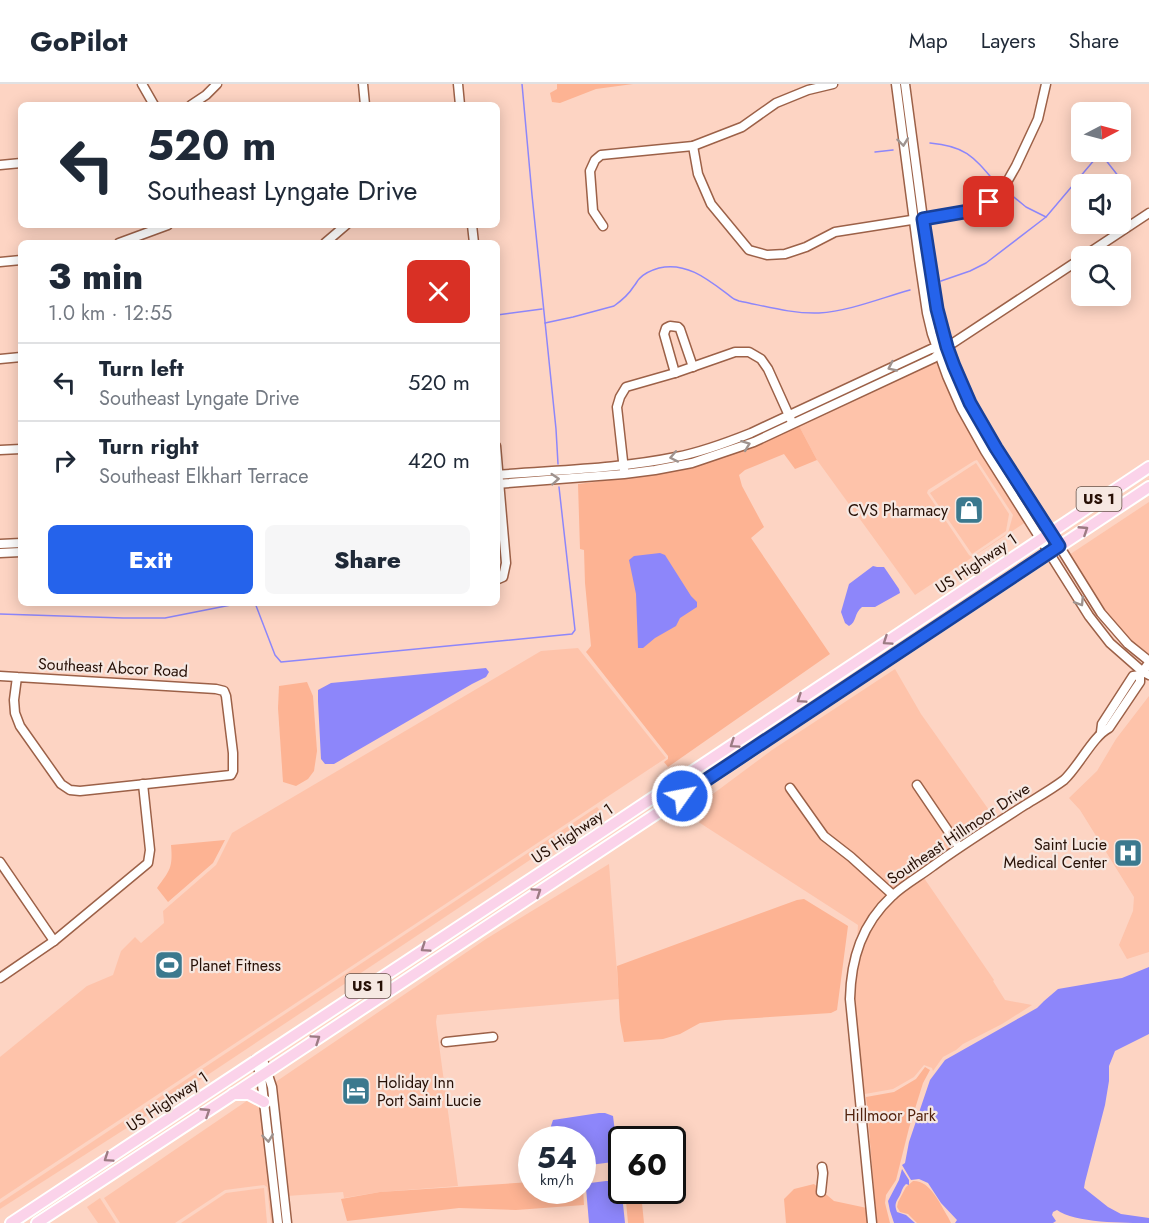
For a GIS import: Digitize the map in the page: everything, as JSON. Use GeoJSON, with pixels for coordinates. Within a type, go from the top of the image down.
{"type":"FeatureCollection","features":[{"type":"Feature","properties":{"kind":"main road","name":"US Highway 1"},"geometry":{"type":"LineString","coordinates":[[11,1223],[1149,467]]}},
{"type":"Feature","properties":{"kind":"main road","name":"US Highway 1"},"geometry":{"type":"LineString","coordinates":[[37,1223],[1148,489]]}},
{"type":"Feature","properties":{"kind":"main road"},"geometry":{"type":"LineString","coordinates":[[773,736],[773,726],[783,711]]}},
{"type":"Feature","properties":{"kind":"main road"},"geometry":{"type":"LineString","coordinates":[[759,745],[764,733],[763,724]]}},
{"type":"Feature","properties":{"kind":"main road"},"geometry":{"type":"LineString","coordinates":[[488,924],[489,915],[497,901]]}},
{"type":"Feature","properties":{"kind":"main road"},"geometry":{"type":"LineString","coordinates":[[467,939],[473,926],[474,916]]}},
{"type":"Feature","properties":{"kind":"main road"},"geometry":{"type":"LineString","coordinates":[[233,1094],[249,1094],[264,1102]]}},
{"type":"Feature","properties":{"kind":"street"},"geometry":{"type":"LineString","coordinates":[[142,84],[152,102]]}},
{"type":"Feature","properties":{"kind":"street"},"geometry":{"type":"LineString","coordinates":[[194,102],[217,84]]}},
{"type":"Feature","properties":{"kind":"street"},"geometry":{"type":"LineString","coordinates":[[363,84],[365,102]]}},
{"type":"Feature","properties":{"kind":"street"},"geometry":{"type":"LineString","coordinates":[[458,84],[460,102]]}},
{"type":"Feature","properties":{"kind":"street"},"geometry":{"type":"LineString","coordinates":[[603,226],[593,211],[590,171],[595,160],[601,155],[693,146],[742,127],[776,103],[808,90],[833,84]]}},
{"type":"Feature","properties":{"kind":"street"},"geometry":{"type":"LineString","coordinates":[[896,84],[918,220],[937,309],[947,347],[970,403],[996,448],[1106,619],[1128,644],[1149,662]]}},
{"type":"Feature","properties":{"kind":"street"},"geometry":{"type":"LineString","coordinates":[[905,84],[927,313],[947,376],[961,408],[986,452],[1099,629],[1110,643],[1144,674]]}},
{"type":"Feature","properties":{"kind":"street"},"geometry":{"type":"LineString","coordinates":[[693,146],[698,174],[711,204],[749,250],[768,255],[785,254],[806,247],[835,232],[975,210],[989,202],[1003,189],[1016,166],[1038,119],[1046,84]]}},
{"type":"Feature","properties":{"kind":"street"},"geometry":{"type":"LineString","coordinates":[[0,165],[18,163]]}},
{"type":"Feature","properties":{"kind":"street"},"geometry":{"type":"LineString","coordinates":[[1100,246],[1149,213]]}},
{"type":"Feature","properties":{"kind":"street"},"geometry":{"type":"LineString","coordinates":[[127,240],[160,228]]}},
{"type":"Feature","properties":{"kind":"street"},"geometry":{"type":"LineString","coordinates":[[328,240],[342,228]]}},
{"type":"Feature","properties":{"kind":"street"},"geometry":{"type":"LineString","coordinates":[[0,262],[18,260]]}},
{"type":"Feature","properties":{"kind":"street"},"geometry":{"type":"LineString","coordinates":[[500,479],[623,469],[754,442],[791,419],[865,385],[931,349],[938,350],[947,347],[1071,265]]}},
{"type":"Feature","properties":{"kind":"street"},"geometry":{"type":"LineString","coordinates":[[675,373],[664,334],[666,328],[670,326],[680,329],[693,367]]}},
{"type":"Feature","properties":{"kind":"street"},"geometry":{"type":"LineString","coordinates":[[623,469],[617,407],[626,387],[735,352],[749,352],[761,359],[791,419]]}},
{"type":"Feature","properties":{"kind":"street"},"geometry":{"type":"LineString","coordinates":[[0,359],[18,357]]}},
{"type":"Feature","properties":{"kind":"street"},"geometry":{"type":"LineString","coordinates":[[0,450],[18,449]]}},
{"type":"Feature","properties":{"kind":"street"},"geometry":{"type":"LineString","coordinates":[[500,500],[506,563],[500,579]]}},
{"type":"Feature","properties":{"kind":"street"},"geometry":{"type":"LineString","coordinates":[[0,544],[18,548]]}},
{"type":"Feature","properties":{"kind":"street"},"geometry":{"type":"LineString","coordinates":[[0,553],[18,548]]}},
{"type":"Feature","properties":{"kind":"street","name":"Southeast Hillmoor Drive"},"geometry":{"type":"LineString","coordinates":[[872,1223],[850,999],[856,954],[867,928],[893,895],[959,847],[1063,780],[1078,764],[1101,732],[1102,724],[1133,676],[1144,674],[1149,662]]}},
{"type":"Feature","properties":{"kind":"street","name":"Southeast Abcor Road"},"geometry":{"type":"LineString","coordinates":[[0,676],[224,691],[233,753],[234,771],[231,775],[143,784]]}},
{"type":"Feature","properties":{"kind":"street"},"geometry":{"type":"LineString","coordinates":[[0,978],[54,941],[148,863],[150,850],[143,784],[80,791],[70,790],[61,784],[20,726],[15,713],[14,700],[17,677]]}},
{"type":"Feature","properties":{"kind":"street"},"geometry":{"type":"LineString","coordinates":[[916,785],[959,847]]}},
{"type":"Feature","properties":{"kind":"street"},"geometry":{"type":"LineString","coordinates":[[790,788],[824,836],[893,895]]}},
{"type":"Feature","properties":{"kind":"street"},"geometry":{"type":"LineString","coordinates":[[0,862],[54,941]]}},
{"type":"Feature","properties":{"kind":"street"},"geometry":{"type":"LineString","coordinates":[[446,1042],[494,1037]]}},
{"type":"Feature","properties":{"kind":"street"},"geometry":{"type":"LineString","coordinates":[[259,1058],[264,1074],[272,1087],[287,1223]]}},
{"type":"Feature","properties":{"kind":"street"},"geometry":{"type":"LineString","coordinates":[[264,1074],[264,1102],[278,1223]]}},
{"type":"Feature","properties":{"kind":"street"},"geometry":{"type":"LineString","coordinates":[[821,1192],[822,1167]]}},
{"type":"Feature","properties":{"kind":"shaded area"},"geometry":{"type":"Polygon","coordinates":[[[937,359],[1026,522],[915,595],[817,460],[798,424],[937,359]],[[977,460],[928,490],[927,493],[972,557],[1008,533],[1013,515],[977,460]]]}},
{"type":"Feature","properties":{"kind":"shaded area"},"geometry":{"type":"Polygon","coordinates":[[[976,463],[1009,514],[1006,531],[972,554],[930,493],[976,463]]]}},
{"type":"Feature","properties":{"kind":"shaded area"},"geometry":{"type":"Polygon","coordinates":[[[1149,502],[1149,657],[1131,642],[1104,611],[1069,555],[1149,502]]]}},
{"type":"Feature","properties":{"kind":"shaded area"},"geometry":{"type":"Polygon","coordinates":[[[660,553],[665,555],[697,602],[697,607],[680,618],[676,626],[643,648],[638,648],[636,594],[629,560],[634,556],[660,553]]]}},
{"type":"Feature","properties":{"kind":"shaded area"},"geometry":{"type":"Polygon","coordinates":[[[873,566],[884,567],[900,593],[875,607],[862,607],[849,626],[845,623],[841,612],[849,584],[873,566]]]}},
{"type":"Feature","properties":{"kind":"shaded area"},"geometry":{"type":"Polygon","coordinates":[[[578,648],[666,758],[0,1199],[0,1057],[87,986],[113,975],[121,951],[135,937],[141,943],[164,923],[163,911],[216,865],[232,833],[541,651],[578,648]]]}},
{"type":"Feature","properties":{"kind":"shaded area"},"geometry":{"type":"Polygon","coordinates":[[[486,668],[489,672],[486,677],[334,764],[325,764],[321,759],[318,690],[331,683],[486,668]]]}},
{"type":"Feature","properties":{"kind":"shaded area"},"geometry":{"type":"Polygon","coordinates":[[[895,669],[921,714],[996,820],[902,884],[857,940],[858,925],[686,814],[772,750],[895,669]]]}},
{"type":"Feature","properties":{"kind":"shaded area","name":"Saint Lucie Medical Center"},"geometry":{"type":"Polygon","coordinates":[[[1149,696],[1149,952],[1127,959],[1119,945],[1133,911],[1134,897],[1080,810],[1069,798],[1097,771],[1116,739],[1149,696]]]}},
{"type":"Feature","properties":{"kind":"shaded area"},"geometry":{"type":"Polygon","coordinates":[[[597,807],[601,812],[478,895],[158,1108],[0,1209],[0,1203],[597,807]]]}},
{"type":"Feature","properties":{"kind":"shaded area"},"geometry":{"type":"Polygon","coordinates":[[[998,825],[924,878],[994,980],[1005,1000],[1032,1005],[943,1057],[933,1071],[932,1068],[924,1065],[914,1077],[893,1089],[863,1096],[853,999],[854,978],[859,955],[870,929],[895,897],[998,825]]]}},
{"type":"Feature","properties":{"kind":"shaded area"},"geometry":{"type":"Polygon","coordinates":[[[609,864],[619,999],[437,1015],[436,1022],[458,1186],[380,1192],[344,1198],[343,1192],[287,1196],[274,1083],[486,939],[609,864]]]}},
{"type":"Feature","properties":{"kind":"shaded area"},"geometry":{"type":"Polygon","coordinates":[[[1149,967],[1149,1034],[1115,1051],[1109,1066],[1105,1105],[1084,1188],[1121,1214],[1149,1218],[1149,1223],[1087,1220],[1075,1218],[1057,1210],[1052,1215],[1056,1221],[1053,1223],[955,1223],[957,1220],[941,1203],[928,1183],[919,1179],[911,1180],[902,1165],[905,1163],[909,1142],[930,1080],[945,1060],[1037,1008],[1058,989],[1122,978],[1149,967]]]}},
{"type":"Feature","properties":{"kind":"shaded area"},"geometry":{"type":"Polygon","coordinates":[[[251,1098],[261,1104],[275,1223],[271,1223],[267,1187],[264,1185],[225,1190],[175,1223],[120,1223],[104,1198],[251,1098]]]}},
{"type":"Feature","properties":{"kind":"shaded area"},"geometry":{"type":"Polygon","coordinates":[[[599,1113],[613,1116],[614,1126],[608,1126],[608,1163],[596,1164],[596,1126],[551,1126],[553,1120],[599,1113]]]}},
{"type":"Feature","properties":{"kind":"shaded area"},"geometry":{"type":"Polygon","coordinates":[[[902,1169],[909,1180],[909,1185],[906,1184],[903,1188],[896,1203],[896,1209],[897,1212],[906,1215],[915,1223],[894,1223],[890,1211],[888,1201],[902,1169]]]}},
{"type":"Feature","properties":{"kind":"shaded area"},"geometry":{"type":"Polygon","coordinates":[[[608,1181],[608,1204],[623,1204],[625,1223],[589,1223],[587,1204],[596,1204],[596,1182],[608,1181]]]}},
{"type":"Feature","properties":{"kind":"shaded area"},"geometry":{"type":"Polygon","coordinates":[[[264,1188],[267,1223],[181,1223],[226,1193],[264,1188]]]}},
{"type":"Feature","properties":{"kind":"shaded area"},"geometry":{"type":"Polygon","coordinates":[[[100,1198],[116,1223],[98,1223],[87,1207],[100,1198]]]}},
{"type":"Feature","properties":{"kind":"green space"},"geometry":{"type":"Polygon","coordinates":[[[557,84],[633,84],[596,89],[560,103],[552,102],[550,93],[557,89],[557,84]]]}},
{"type":"Feature","properties":{"kind":"green space"},"geometry":{"type":"Polygon","coordinates":[[[798,424],[817,460],[795,469],[784,454],[745,470],[739,475],[742,486],[764,527],[751,538],[830,654],[668,767],[664,762],[668,756],[586,652],[591,646],[584,550],[580,549],[578,484],[666,473],[798,424]]]}},
{"type":"Feature","properties":{"kind":"green space"},"geometry":{"type":"Polygon","coordinates":[[[307,682],[313,696],[317,751],[314,771],[308,779],[296,786],[283,782],[278,708],[279,686],[307,682]]]}},
{"type":"Feature","properties":{"kind":"green space"},"geometry":{"type":"Polygon","coordinates":[[[225,840],[213,863],[168,902],[157,888],[170,868],[171,845],[225,840]]]}},
{"type":"Feature","properties":{"kind":"green space"},"geometry":{"type":"Polygon","coordinates":[[[804,899],[848,926],[837,1010],[831,1013],[700,1023],[680,1034],[663,1039],[624,1042],[620,1021],[617,966],[804,899]]]}},
{"type":"Feature","properties":{"kind":"green space","name":"Hillmoor Park"},"geometry":{"type":"Polygon","coordinates":[[[925,1067],[930,1070],[923,1083],[909,1128],[896,1180],[886,1195],[885,1203],[890,1223],[877,1223],[866,1097],[894,1092],[916,1079],[925,1067]]]}},
{"type":"Feature","properties":{"kind":"green space"},"geometry":{"type":"Polygon","coordinates":[[[913,1181],[925,1184],[938,1200],[951,1223],[917,1223],[908,1214],[900,1212],[897,1207],[898,1202],[906,1187],[913,1181]]]}},
{"type":"Feature","properties":{"kind":"green space"},"geometry":{"type":"Polygon","coordinates":[[[518,1183],[518,1204],[584,1205],[516,1210],[459,1208],[347,1221],[341,1199],[380,1192],[518,1183]]]}},
{"type":"Feature","properties":{"kind":"green space"},"geometry":{"type":"Polygon","coordinates":[[[814,1184],[834,1201],[867,1208],[869,1223],[786,1223],[784,1199],[794,1189],[814,1184]]]}},
{"type":"Feature","properties":{"kind":"green space"},"geometry":{"type":"Polygon","coordinates":[[[626,1204],[642,1204],[644,1223],[628,1223],[626,1204]]]}},
{"type":"Feature","properties":{"kind":"waterway"},"geometry":{"type":"LineString","coordinates":[[522,84],[558,464]]}},
{"type":"Feature","properties":{"kind":"waterway"},"geometry":{"type":"LineString","coordinates":[[930,143],[942,144],[967,154],[995,182]]}},
{"type":"Feature","properties":{"kind":"waterway"},"geometry":{"type":"LineString","coordinates":[[875,152],[893,150]]}},
{"type":"Feature","properties":{"kind":"waterway"},"geometry":{"type":"LineString","coordinates":[[941,281],[986,263],[1046,217],[1093,162]]}},
{"type":"Feature","properties":{"kind":"waterway"},"geometry":{"type":"LineString","coordinates":[[1107,162],[1117,174]]}},
{"type":"Feature","properties":{"kind":"waterway"},"geometry":{"type":"LineString","coordinates":[[1009,193],[1026,207],[1046,217]]}},
{"type":"Feature","properties":{"kind":"waterway"},"geometry":{"type":"LineString","coordinates":[[545,323],[614,306],[627,295],[643,275],[656,269],[670,267],[700,275],[739,301],[799,312],[819,313],[842,310],[910,290]]}},
{"type":"Feature","properties":{"kind":"waterway"},"geometry":{"type":"LineString","coordinates":[[500,315],[542,309]]}},
{"type":"Feature","properties":{"kind":"waterway"},"geometry":{"type":"LineString","coordinates":[[256,606],[275,655],[281,662],[572,634],[575,630],[559,487]]}},
{"type":"Feature","properties":{"kind":"waterway"},"geometry":{"type":"LineString","coordinates":[[0,614],[165,618],[226,606]]}},
{"type":"Feature","properties":{"kind":"place","name":"CVS Pharmacy"},"geometry":{"type":"Point","coordinates":[969,510]}},
{"type":"Feature","properties":{"kind":"place","name":"Saint Lucie Medical Center"},"geometry":{"type":"Point","coordinates":[1128,853]}},
{"type":"Feature","properties":{"kind":"place","name":"Planet Fitness"},"geometry":{"type":"Point","coordinates":[169,965]}},
{"type":"Feature","properties":{"kind":"place","name":"Holiday Inn Port Saint Lucie"},"geometry":{"type":"Point","coordinates":[356,1091]}},
{"type":"Feature","properties":{"kind":"route"},"geometry":{"type":"LineString","coordinates":[[682,796],[1059,546],[970,403],[947,347],[937,309],[923,219],[975,210],[989,202]]}}]}
